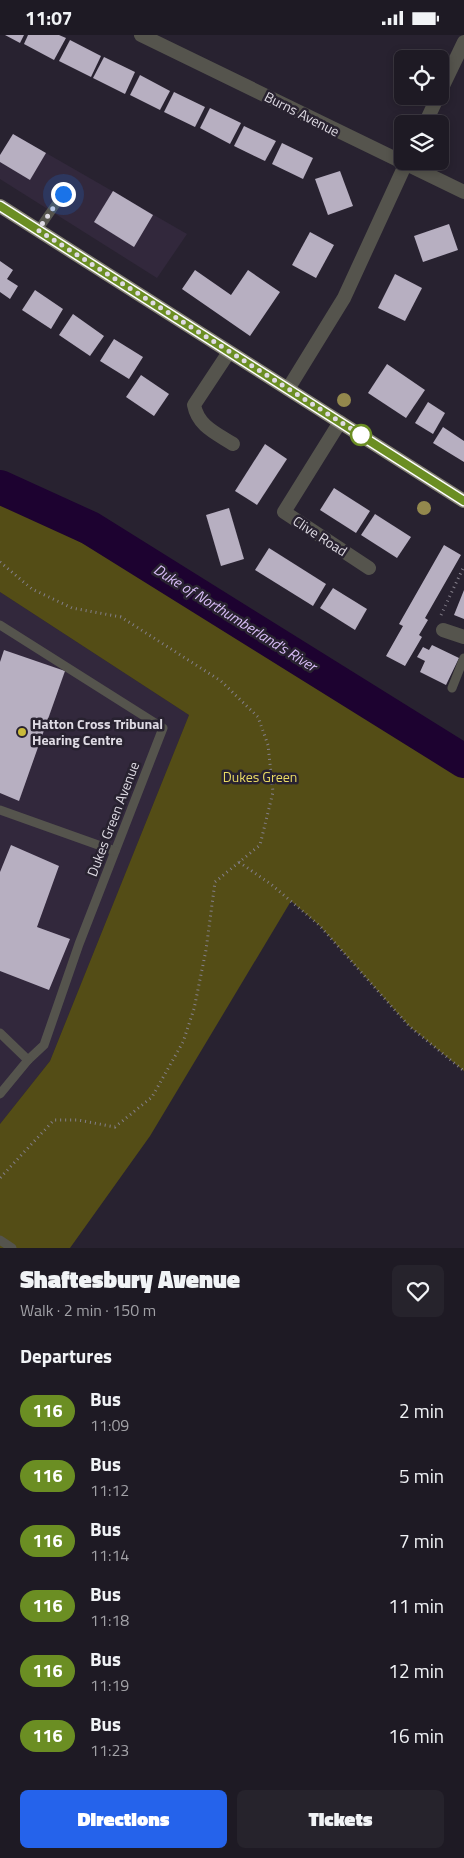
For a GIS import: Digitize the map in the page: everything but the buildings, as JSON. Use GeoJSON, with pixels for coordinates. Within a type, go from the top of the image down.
{"type":"FeatureCollection","features":[{"type":"Feature","properties":{"kind":"main road"},"geometry":{"type":"LineString","coordinates":[[0,206],[464,501]]}},
{"type":"Feature","properties":{"kind":"street","name":"Burns Avenue"},"geometry":{"type":"LineString","coordinates":[[141,35],[394,157]]}},
{"type":"Feature","properties":{"kind":"street"},"geometry":{"type":"LineString","coordinates":[[449,73],[464,42]]}},
{"type":"Feature","properties":{"kind":"street"},"geometry":{"type":"LineString","coordinates":[[288,389],[344,298],[403,170]]}},
{"type":"Feature","properties":{"kind":"street","name":"Burns Avenue"},"geometry":{"type":"LineString","coordinates":[[420,170],[464,193]]}},
{"type":"Feature","properties":{"kind":"street"},"geometry":{"type":"LineString","coordinates":[[230,352],[194,405],[196,417],[205,426],[233,444]]}},
{"type":"Feature","properties":{"kind":"street","name":"Clive Road"},"geometry":{"type":"LineString","coordinates":[[340,422],[284,513],[369,568]]}},
{"type":"Feature","properties":{"kind":"street"},"geometry":{"type":"LineString","coordinates":[[442,623],[464,637]]}},
{"type":"Feature","properties":{"kind":"lane"},"geometry":{"type":"LineString","coordinates":[[38,230],[63,194]]}},
{"type":"Feature","properties":{"kind":"lane","name":"Dukes Green Avenue"},"geometry":{"type":"LineString","coordinates":[[0,625],[163,728],[78,945],[44,1045],[28,1060],[0,1094]]}},
{"type":"Feature","properties":{"kind":"lane"},"geometry":{"type":"LineString","coordinates":[[452,688],[464,659]]}},
{"type":"Feature","properties":{"kind":"lane"},"geometry":{"type":"LineString","coordinates":[[0,810],[115,851]]}},
{"type":"Feature","properties":{"kind":"lane"},"geometry":{"type":"LineString","coordinates":[[0,1033],[28,1060]]}},
{"type":"Feature","properties":{"kind":"lane"},"geometry":{"type":"LineString","coordinates":[[0,1240],[12,1248]]}},
{"type":"Feature","properties":{"kind":"path"},"geometry":{"type":"LineString","coordinates":[[0,562],[32,589],[72,608],[121,617],[222,681],[258,717],[268,745],[272,792],[260,845],[215,882],[206,950],[194,1009],[182,1041],[152,1097],[115,1127],[78,1120],[54,1120],[0,1178]]}},
{"type":"Feature","properties":{"kind":"path"},"geometry":{"type":"LineString","coordinates":[[442,623],[464,565]]}},
{"type":"Feature","properties":{"kind":"path"},"geometry":{"type":"LineString","coordinates":[[239,862],[272,885],[320,926],[409,1026],[464,1071]]}},
{"type":"Feature","properties":{"kind":"shaded area"},"geometry":{"type":"Polygon","coordinates":[[[13,134],[187,234],[157,278],[0,179],[0,155],[13,134]]]}},
{"type":"Feature","properties":{"kind":"shaded area"},"geometry":{"type":"Polygon","coordinates":[[[0,592],[189,715],[50,1061],[0,1124],[0,592]]]}},
{"type":"Feature","properties":{"kind":"green space","name":"Dukes Green"},"geometry":{"type":"Polygon","coordinates":[[[0,499],[157,583],[464,774],[464,1071],[409,1026],[320,926],[291,901],[150,1136],[70,1248],[0,1248],[0,1124],[50,1061],[189,715],[0,592],[0,499]]]}},
{"type":"Feature","properties":{"kind":"waterway","name":"Duke of Northumberland's River"},"geometry":{"type":"LineString","coordinates":[[0,487],[90,528],[464,761]]}},
{"type":"Feature","properties":{"kind":"bus line","name":"116"},"geometry":{"type":"LineString","coordinates":[[0,206],[464,501]]}},
{"type":"Feature","properties":{"kind":"place","name":"Hatton Cross Tribunal Hearing Centre"},"geometry":{"type":"Point","coordinates":[22,732]}},
{"type":"Feature","properties":{"kind":"route"},"geometry":{"type":"LineString","coordinates":[[63,194],[38,230],[361,435]]}}]}
